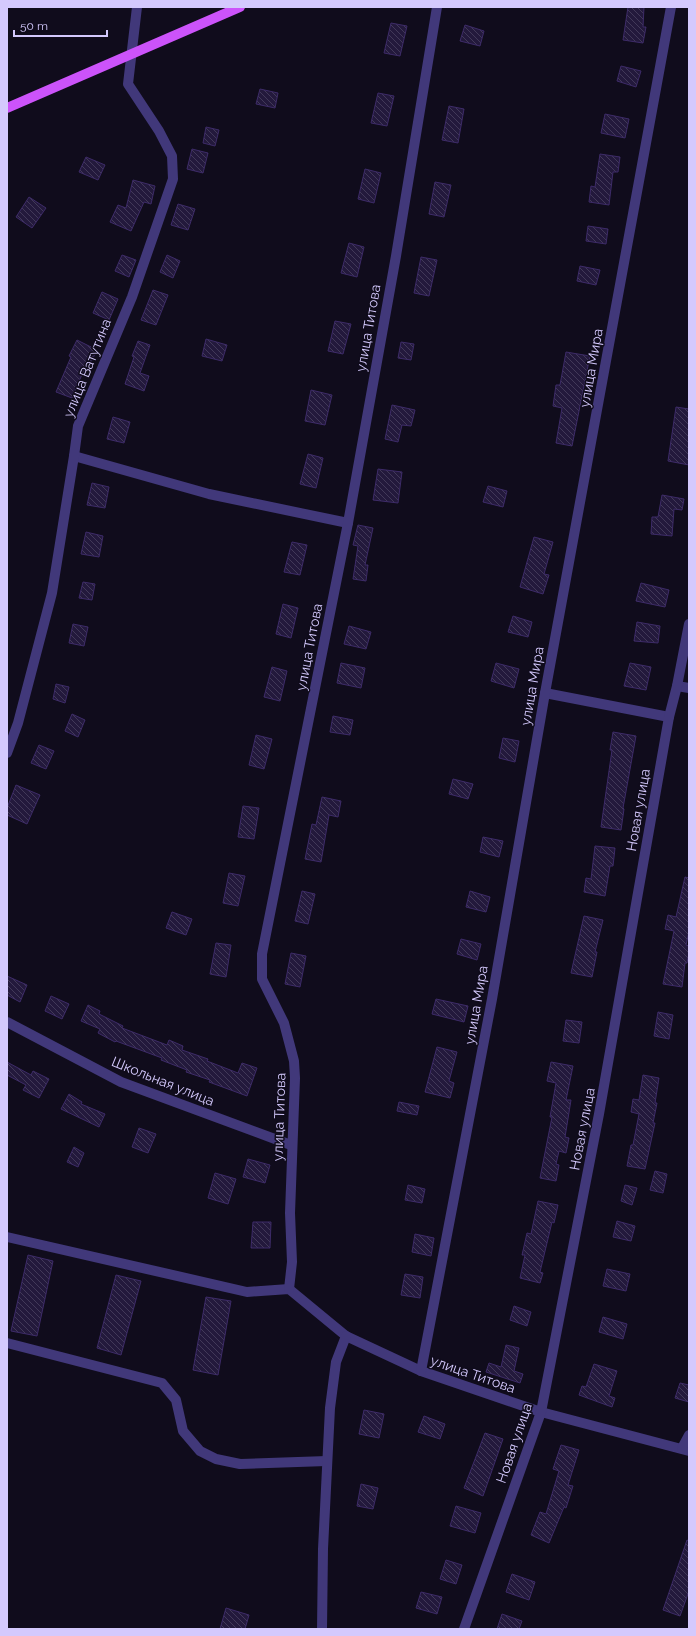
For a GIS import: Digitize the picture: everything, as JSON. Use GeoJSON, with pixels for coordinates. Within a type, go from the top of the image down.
{"type":"FeatureCollection","features":[{"type":"Feature","properties":{"kind":"main road"},"geometry":{"type":"LineString","coordinates":[[7,108],[240,7]]}},
{"type":"Feature","properties":{"kind":"street","name":"улица Ватутина"},"geometry":{"type":"LineString","coordinates":[[7,753],[18,723],[52,594],[78,426],[132,297],[173,179],[172,156],[159,131],[128,84],[133,53],[137,7]]}},
{"type":"Feature","properties":{"kind":"street","name":"улица Титова"},"geometry":{"type":"LineString","coordinates":[[437,7],[396,256],[348,522],[262,954],[262,979],[284,1023],[294,1061],[295,1078],[290,1213],[292,1262],[289,1289],[346,1336],[421,1371],[541,1412],[686,1450]]}},
{"type":"Feature","properties":{"kind":"street","name":"улица Мира"},"geometry":{"type":"LineString","coordinates":[[421,1371],[490,1007],[545,693],[671,7]]}},
{"type":"Feature","properties":{"kind":"street"},"geometry":{"type":"LineString","coordinates":[[74,456],[210,494],[348,522]]}},
{"type":"Feature","properties":{"kind":"street","name":"Новая улица"},"geometry":{"type":"LineString","coordinates":[[464,1629],[541,1412],[599,1114],[668,717],[677,686],[689,624]]}},
{"type":"Feature","properties":{"kind":"street"},"geometry":{"type":"LineString","coordinates":[[677,686],[689,688]]}},
{"type":"Feature","properties":{"kind":"street"},"geometry":{"type":"LineString","coordinates":[[545,693],[668,717]]}},
{"type":"Feature","properties":{"kind":"street","name":"Школьная улица"},"geometry":{"type":"LineString","coordinates":[[7,1022],[121,1082],[292,1145]]}},
{"type":"Feature","properties":{"kind":"street"},"geometry":{"type":"LineString","coordinates":[[7,1237],[247,1292],[289,1289]]}},
{"type":"Feature","properties":{"kind":"street"},"geometry":{"type":"LineString","coordinates":[[322,1629],[323,1549],[330,1408],[336,1362],[346,1336]]}},
{"type":"Feature","properties":{"kind":"street"},"geometry":{"type":"LineString","coordinates":[[7,1343],[162,1383],[176,1400],[182,1431],[200,1451],[216,1459],[240,1464],[327,1461]]}},
{"type":"Feature","properties":{"kind":"street"},"geometry":{"type":"LineString","coordinates":[[686,1450],[689,1436]]}},
{"type":"Feature","properties":{"kind":"building"},"geometry":{"type":"Polygon","coordinates":[[[628,7],[644,7],[643,27],[646,27],[643,43],[623,40],[628,7]]]}},
{"type":"Feature","properties":{"kind":"building"},"geometry":{"type":"Polygon","coordinates":[[[391,23],[407,26],[400,56],[384,53],[391,23]]]}},
{"type":"Feature","properties":{"kind":"building"},"geometry":{"type":"Polygon","coordinates":[[[465,25],[484,31],[480,46],[460,41],[465,25]]]}},
{"type":"Feature","properties":{"kind":"building"},"geometry":{"type":"Polygon","coordinates":[[[621,66],[641,71],[636,87],[617,81],[621,66]]]}},
{"type":"Feature","properties":{"kind":"building"},"geometry":{"type":"Polygon","coordinates":[[[260,89],[278,93],[275,108],[256,104],[260,89]]]}},
{"type":"Feature","properties":{"kind":"building"},"geometry":{"type":"Polygon","coordinates":[[[378,93],[394,96],[387,126],[371,123],[378,93]]]}},
{"type":"Feature","properties":{"kind":"building"},"geometry":{"type":"Polygon","coordinates":[[[449,106],[464,109],[458,143],[442,140],[449,106]]]}},
{"type":"Feature","properties":{"kind":"building"},"geometry":{"type":"Polygon","coordinates":[[[605,114],[629,119],[625,138],[601,133],[605,114]]]}},
{"type":"Feature","properties":{"kind":"building"},"geometry":{"type":"Polygon","coordinates":[[[206,127],[219,130],[215,146],[203,143],[206,127]]]}},
{"type":"Feature","properties":{"kind":"building"},"geometry":{"type":"Polygon","coordinates":[[[192,149],[208,153],[203,173],[187,169],[192,149]]]}},
{"type":"Feature","properties":{"kind":"building"},"geometry":{"type":"Polygon","coordinates":[[[600,154],[620,157],[618,172],[613,172],[609,205],[589,202],[591,186],[595,187],[600,154]]]}},
{"type":"Feature","properties":{"kind":"building"},"geometry":{"type":"Polygon","coordinates":[[[86,157],[105,165],[98,180],[79,172],[86,157]]]}},
{"type":"Feature","properties":{"kind":"building"},"geometry":{"type":"Polygon","coordinates":[[[365,169],[381,173],[374,203],[358,199],[365,169]]]}},
{"type":"Feature","properties":{"kind":"building"},"geometry":{"type":"Polygon","coordinates":[[[133,180],[155,186],[151,204],[144,202],[131,231],[110,222],[118,205],[126,208],[133,180]]]}},
{"type":"Feature","properties":{"kind":"building"},"geometry":{"type":"Polygon","coordinates":[[[435,182],[451,185],[444,217],[429,214],[435,182]]]}},
{"type":"Feature","properties":{"kind":"building"},"geometry":{"type":"Polygon","coordinates":[[[29,197],[46,208],[32,228],[16,217],[29,197]]]}},
{"type":"Feature","properties":{"kind":"building"},"geometry":{"type":"Polygon","coordinates":[[[178,204],[195,209],[188,230],[171,225],[178,204]]]}},
{"type":"Feature","properties":{"kind":"building"},"geometry":{"type":"Polygon","coordinates":[[[588,226],[608,229],[606,244],[586,241],[588,226]]]}},
{"type":"Feature","properties":{"kind":"building"},"geometry":{"type":"Polygon","coordinates":[[[349,243],[364,247],[357,277],[341,273],[349,243]]]}},
{"type":"Feature","properties":{"kind":"building"},"geometry":{"type":"Polygon","coordinates":[[[122,255],[136,260],[129,277],[115,271],[122,255]]]}},
{"type":"Feature","properties":{"kind":"building"},"geometry":{"type":"Polygon","coordinates":[[[167,255],[180,261],[173,278],[160,272],[167,255]]]}},
{"type":"Feature","properties":{"kind":"building"},"geometry":{"type":"Polygon","coordinates":[[[421,257],[437,260],[429,296],[414,293],[421,257]]]}},
{"type":"Feature","properties":{"kind":"building"},"geometry":{"type":"Polygon","coordinates":[[[580,266],[600,270],[596,285],[577,281],[580,266]]]}},
{"type":"Feature","properties":{"kind":"building"},"geometry":{"type":"Polygon","coordinates":[[[153,290],[168,295],[156,325],[141,320],[153,290]]]}},
{"type":"Feature","properties":{"kind":"building"},"geometry":{"type":"Polygon","coordinates":[[[102,292],[118,299],[109,320],[93,313],[102,292]]]}},
{"type":"Feature","properties":{"kind":"building"},"geometry":{"type":"Polygon","coordinates":[[[335,321],[351,324],[343,354],[328,351],[335,321]]]}},
{"type":"Feature","properties":{"kind":"building"},"geometry":{"type":"Polygon","coordinates":[[[206,339],[227,345],[222,361],[202,356],[206,339]]]}},
{"type":"Feature","properties":{"kind":"building"},"geometry":{"type":"Polygon","coordinates":[[[77,340],[97,350],[89,366],[86,365],[72,398],[56,392],[71,357],[69,356],[77,340]]]}},
{"type":"Feature","properties":{"kind":"building"},"geometry":{"type":"Polygon","coordinates":[[[138,341],[150,345],[140,373],[149,376],[144,391],[125,384],[134,357],[132,356],[138,341]]]}},
{"type":"Feature","properties":{"kind":"building"},"geometry":{"type":"Polygon","coordinates":[[[401,342],[414,344],[411,360],[398,358],[401,342]]]}},
{"type":"Feature","properties":{"kind":"building"},"geometry":{"type":"Polygon","coordinates":[[[566,352],[590,356],[572,446],[556,443],[562,408],[553,406],[556,385],[560,385],[566,352]]]}},
{"type":"Feature","properties":{"kind":"building"},"geometry":{"type":"Polygon","coordinates":[[[311,390],[332,395],[325,425],[305,421],[311,390]]]}},
{"type":"Feature","properties":{"kind":"building"},"geometry":{"type":"Polygon","coordinates":[[[392,405],[415,410],[411,426],[402,425],[398,442],[385,439],[392,405]]]}},
{"type":"Feature","properties":{"kind":"building"},"geometry":{"type":"Polygon","coordinates":[[[676,407],[689,409],[689,465],[668,461],[676,407]]]}},
{"type":"Feature","properties":{"kind":"building"},"geometry":{"type":"Polygon","coordinates":[[[113,417],[130,422],[124,443],[107,439],[113,417]]]}},
{"type":"Feature","properties":{"kind":"building"},"geometry":{"type":"Polygon","coordinates":[[[308,454],[323,458],[316,488],[300,484],[308,454]]]}},
{"type":"Feature","properties":{"kind":"building"},"geometry":{"type":"Polygon","coordinates":[[[378,469],[402,472],[398,503],[373,500],[378,469]]]}},
{"type":"Feature","properties":{"kind":"building"},"geometry":{"type":"Polygon","coordinates":[[[92,483],[109,487],[105,508],[87,505],[92,483]]]}},
{"type":"Feature","properties":{"kind":"building"},"geometry":{"type":"Polygon","coordinates":[[[488,486],[507,491],[503,507],[483,502],[488,486]]]}},
{"type":"Feature","properties":{"kind":"building"},"geometry":{"type":"Polygon","coordinates":[[[662,495],[684,499],[682,510],[674,509],[672,536],[651,534],[652,517],[658,517],[662,495]]]}},
{"type":"Feature","properties":{"kind":"building"},"geometry":{"type":"Polygon","coordinates":[[[358,525],[373,528],[365,565],[368,565],[366,581],[353,579],[358,546],[353,545],[358,525]]]}},
{"type":"Feature","properties":{"kind":"building"},"geometry":{"type":"Polygon","coordinates":[[[86,532],[103,536],[99,557],[81,554],[86,532]]]}},
{"type":"Feature","properties":{"kind":"building"},"geometry":{"type":"Polygon","coordinates":[[[534,537],[553,542],[544,574],[549,575],[543,594],[520,587],[534,537]]]}},
{"type":"Feature","properties":{"kind":"building"},"geometry":{"type":"Polygon","coordinates":[[[292,542],[307,545],[300,575],[284,572],[292,542]]]}},
{"type":"Feature","properties":{"kind":"building"},"geometry":{"type":"Polygon","coordinates":[[[83,582],[95,584],[92,600],[79,598],[83,582]]]}},
{"type":"Feature","properties":{"kind":"building"},"geometry":{"type":"Polygon","coordinates":[[[641,583],[669,590],[665,607],[636,601],[641,583]]]}},
{"type":"Feature","properties":{"kind":"building"},"geometry":{"type":"Polygon","coordinates":[[[283,604],[298,608],[291,638],[276,634],[283,604]]]}},
{"type":"Feature","properties":{"kind":"building"},"geometry":{"type":"Polygon","coordinates":[[[513,616],[532,622],[528,637],[508,632],[513,616]]]}},
{"type":"Feature","properties":{"kind":"building"},"geometry":{"type":"Polygon","coordinates":[[[637,622],[660,626],[658,643],[634,641],[637,622]]]}},
{"type":"Feature","properties":{"kind":"building"},"geometry":{"type":"Polygon","coordinates":[[[73,624],[88,627],[84,646],[69,643],[73,624]]]}},
{"type":"Feature","properties":{"kind":"building"},"geometry":{"type":"Polygon","coordinates":[[[349,626],[371,632],[366,649],[344,644],[349,626]]]}},
{"type":"Feature","properties":{"kind":"building"},"geometry":{"type":"Polygon","coordinates":[[[341,663],[365,668],[361,688],[337,683],[341,663]]]}},
{"type":"Feature","properties":{"kind":"building"},"geometry":{"type":"Polygon","coordinates":[[[496,663],[519,669],[514,688],[491,681],[496,663]]]}},
{"type":"Feature","properties":{"kind":"building"},"geometry":{"type":"Polygon","coordinates":[[[630,663],[651,667],[646,690],[624,686],[630,663]]]}},
{"type":"Feature","properties":{"kind":"building"},"geometry":{"type":"Polygon","coordinates":[[[272,667],[287,671],[280,701],[264,697],[272,667]]]}},
{"type":"Feature","properties":{"kind":"building"},"geometry":{"type":"Polygon","coordinates":[[[56,684],[69,687],[65,703],[53,699],[56,684]]]}},
{"type":"Feature","properties":{"kind":"building"},"geometry":{"type":"Polygon","coordinates":[[[72,714],[85,720],[78,737],[65,731],[72,714]]]}},
{"type":"Feature","properties":{"kind":"building"},"geometry":{"type":"Polygon","coordinates":[[[333,716],[353,720],[350,735],[330,732],[333,716]]]}},
{"type":"Feature","properties":{"kind":"building"},"geometry":{"type":"Polygon","coordinates":[[[613,732],[636,736],[623,808],[621,830],[601,827],[612,750],[610,750],[613,732]]]}},
{"type":"Feature","properties":{"kind":"building"},"geometry":{"type":"Polygon","coordinates":[[[256,735],[272,739],[264,769],[249,765],[256,735]]]}},
{"type":"Feature","properties":{"kind":"building"},"geometry":{"type":"Polygon","coordinates":[[[503,738],[519,741],[515,762],[499,758],[503,738]]]}},
{"type":"Feature","properties":{"kind":"building"},"geometry":{"type":"Polygon","coordinates":[[[39,745],[54,751],[46,769],[31,763],[39,745]]]}},
{"type":"Feature","properties":{"kind":"building"},"geometry":{"type":"Polygon","coordinates":[[[453,779],[473,784],[468,799],[449,794],[453,779]]]}},
{"type":"Feature","properties":{"kind":"building"},"geometry":{"type":"Polygon","coordinates":[[[16,785],[40,795],[27,824],[7,815],[7,808],[16,785]]]}},
{"type":"Feature","properties":{"kind":"building"},"geometry":{"type":"Polygon","coordinates":[[[322,797],[341,801],[338,817],[329,815],[321,862],[305,859],[312,824],[316,825],[322,797]]]}},
{"type":"Feature","properties":{"kind":"building"},"geometry":{"type":"Polygon","coordinates":[[[243,806],[259,808],[254,839],[238,837],[243,806]]]}},
{"type":"Feature","properties":{"kind":"building"},"geometry":{"type":"Polygon","coordinates":[[[483,837],[503,841],[499,857],[480,852],[483,837]]]}},
{"type":"Feature","properties":{"kind":"building"},"geometry":{"type":"Polygon","coordinates":[[[595,846],[615,848],[613,866],[610,866],[605,896],[584,892],[586,878],[591,879],[595,846]]]}},
{"type":"Feature","properties":{"kind":"building"},"geometry":{"type":"Polygon","coordinates":[[[229,873],[245,876],[238,906],[223,903],[229,873]]]}},
{"type":"Feature","properties":{"kind":"building"},"geometry":{"type":"Polygon","coordinates":[[[685,877],[689,878],[689,932],[686,945],[689,946],[689,953],[687,963],[685,963],[682,987],[663,984],[674,931],[665,929],[668,915],[676,917],[685,877]]]}},
{"type":"Feature","properties":{"kind":"building"},"geometry":{"type":"Polygon","coordinates":[[[302,891],[315,894],[308,924],[295,921],[302,891]]]}},
{"type":"Feature","properties":{"kind":"building"},"geometry":{"type":"Polygon","coordinates":[[[470,891],[490,897],[486,912],[466,907],[470,891]]]}},
{"type":"Feature","properties":{"kind":"building"},"geometry":{"type":"Polygon","coordinates":[[[172,912],[192,919],[186,935],[166,928],[172,912]]]}},
{"type":"Feature","properties":{"kind":"building"},"geometry":{"type":"Polygon","coordinates":[[[584,916],[603,920],[595,952],[597,952],[592,977],[571,973],[584,916]]]}},
{"type":"Feature","properties":{"kind":"building"},"geometry":{"type":"Polygon","coordinates":[[[461,939],[481,944],[477,960],[457,954],[461,939]]]}},
{"type":"Feature","properties":{"kind":"building"},"geometry":{"type":"Polygon","coordinates":[[[216,943],[231,945],[226,977],[210,974],[216,943]]]}},
{"type":"Feature","properties":{"kind":"building"},"geometry":{"type":"Polygon","coordinates":[[[291,953],[306,956],[300,987],[285,984],[291,953]]]}},
{"type":"Feature","properties":{"kind":"building"},"geometry":{"type":"Polygon","coordinates":[[[7,976],[27,985],[20,1002],[7,995],[7,976]]]}},
{"type":"Feature","properties":{"kind":"building"},"geometry":{"type":"Polygon","coordinates":[[[51,996],[69,1004],[62,1019],[45,1011],[51,996]]]}},
{"type":"Feature","properties":{"kind":"building"},"geometry":{"type":"Polygon","coordinates":[[[436,999],[468,1006],[464,1022],[432,1014],[436,999]]]}},
{"type":"Feature","properties":{"kind":"building"},"geometry":{"type":"Polygon","coordinates":[[[88,1005],[100,1011],[99,1014],[123,1026],[122,1028],[167,1045],[169,1040],[183,1046],[182,1050],[208,1059],[207,1061],[238,1073],[242,1063],[257,1068],[247,1096],[209,1082],[210,1080],[186,1072],[187,1070],[161,1060],[162,1058],[116,1041],[115,1042],[98,1033],[100,1029],[81,1021],[88,1005]]]}},
{"type":"Feature","properties":{"kind":"building"},"geometry":{"type":"Polygon","coordinates":[[[658,1012],[673,1015],[669,1039],[654,1036],[658,1012]]]}},
{"type":"Feature","properties":{"kind":"building"},"geometry":{"type":"Polygon","coordinates":[[[566,1020],[582,1022],[579,1043],[563,1041],[566,1020]]]}},
{"type":"Feature","properties":{"kind":"building"},"geometry":{"type":"Polygon","coordinates":[[[437,1047],[457,1052],[449,1081],[454,1083],[450,1098],[425,1092],[437,1047]]]}},
{"type":"Feature","properties":{"kind":"building"},"geometry":{"type":"Polygon","coordinates":[[[7,1062],[31,1075],[33,1071],[49,1079],[39,1098],[23,1090],[26,1085],[7,1075],[7,1062]]]}},
{"type":"Feature","properties":{"kind":"building"},"geometry":{"type":"Polygon","coordinates":[[[551,1062],[573,1066],[566,1100],[571,1100],[565,1137],[569,1138],[566,1153],[559,1151],[556,1164],[559,1165],[556,1181],[540,1178],[552,1117],[550,1117],[556,1083],[547,1081],[551,1062]]]}},
{"type":"Feature","properties":{"kind":"building"},"geometry":{"type":"Polygon","coordinates":[[[643,1075],[659,1078],[655,1103],[657,1103],[653,1123],[655,1123],[645,1169],[627,1166],[639,1114],[631,1112],[633,1099],[639,1100],[643,1075]]]}},
{"type":"Feature","properties":{"kind":"building"},"geometry":{"type":"Polygon","coordinates":[[[69,1094],[82,1102],[81,1104],[105,1114],[99,1127],[61,1109],[69,1094]]]}},
{"type":"Feature","properties":{"kind":"building"},"geometry":{"type":"Polygon","coordinates":[[[399,1102],[419,1106],[417,1115],[397,1111],[399,1102]]]}},
{"type":"Feature","properties":{"kind":"building"},"geometry":{"type":"Polygon","coordinates":[[[139,1128],[156,1134],[148,1153],[132,1147],[139,1128]]]}},
{"type":"Feature","properties":{"kind":"building"},"geometry":{"type":"Polygon","coordinates":[[[74,1147],[84,1153],[78,1167],[67,1162],[74,1147]]]}},
{"type":"Feature","properties":{"kind":"building"},"geometry":{"type":"Polygon","coordinates":[[[248,1159],[270,1165],[265,1183],[243,1177],[248,1159]]]}},
{"type":"Feature","properties":{"kind":"building"},"geometry":{"type":"Polygon","coordinates":[[[655,1171],[667,1174],[663,1193],[650,1190],[655,1171]]]}},
{"type":"Feature","properties":{"kind":"building"},"geometry":{"type":"Polygon","coordinates":[[[215,1173],[236,1179],[228,1204],[208,1198],[215,1173]]]}},
{"type":"Feature","properties":{"kind":"building"},"geometry":{"type":"Polygon","coordinates":[[[408,1185],[425,1189],[422,1203],[405,1200],[408,1185]]]}},
{"type":"Feature","properties":{"kind":"building"},"geometry":{"type":"Polygon","coordinates":[[[625,1185],[637,1188],[632,1205],[621,1201],[625,1185]]]}},
{"type":"Feature","properties":{"kind":"building"},"geometry":{"type":"Polygon","coordinates":[[[538,1201],[558,1205],[554,1223],[552,1222],[540,1272],[543,1273],[540,1283],[520,1278],[525,1255],[522,1255],[527,1233],[531,1234],[538,1201]]]}},
{"type":"Feature","properties":{"kind":"building"},"geometry":{"type":"Polygon","coordinates":[[[617,1221],[635,1226],[631,1241],[613,1237],[617,1221]]]}},
{"type":"Feature","properties":{"kind":"building"},"geometry":{"type":"Polygon","coordinates":[[[253,1222],[271,1222],[270,1248],[251,1248],[253,1222]]]}},
{"type":"Feature","properties":{"kind":"building"},"geometry":{"type":"Polygon","coordinates":[[[415,1234],[434,1238],[431,1256],[412,1252],[415,1234]]]}},
{"type":"Feature","properties":{"kind":"building"},"geometry":{"type":"Polygon","coordinates":[[[28,1255],[53,1261],[37,1336],[11,1331],[28,1255]]]}},
{"type":"Feature","properties":{"kind":"building"},"geometry":{"type":"Polygon","coordinates":[[[607,1269],[630,1274],[626,1291],[603,1286],[607,1269]]]}},
{"type":"Feature","properties":{"kind":"building"},"geometry":{"type":"Polygon","coordinates":[[[405,1274],[423,1277],[420,1298],[401,1295],[405,1274]]]}},
{"type":"Feature","properties":{"kind":"building"},"geometry":{"type":"Polygon","coordinates":[[[116,1275],[141,1281],[121,1355],[97,1348],[116,1275]]]}},
{"type":"Feature","properties":{"kind":"building"},"geometry":{"type":"Polygon","coordinates":[[[206,1297],[231,1301],[218,1375],[193,1370],[206,1297]]]}},
{"type":"Feature","properties":{"kind":"building"},"geometry":{"type":"Polygon","coordinates":[[[514,1306],[531,1312],[527,1326],[510,1320],[514,1306]]]}},
{"type":"Feature","properties":{"kind":"building"},"geometry":{"type":"Polygon","coordinates":[[[603,1317],[627,1324],[623,1339],[599,1332],[603,1317]]]}},
{"type":"Feature","properties":{"kind":"building"},"geometry":{"type":"Polygon","coordinates":[[[506,1345],[519,1348],[514,1371],[523,1374],[520,1383],[486,1372],[489,1363],[501,1367],[506,1345]]]}},
{"type":"Feature","properties":{"kind":"building"},"geometry":{"type":"Polygon","coordinates":[[[594,1364],[617,1371],[609,1396],[615,1398],[612,1407],[579,1395],[582,1386],[586,1387],[594,1364]]]}},
{"type":"Feature","properties":{"kind":"building"},"geometry":{"type":"Polygon","coordinates":[[[680,1383],[689,1385],[689,1402],[675,1398],[680,1383]]]}},
{"type":"Feature","properties":{"kind":"building"},"geometry":{"type":"Polygon","coordinates":[[[364,1410],[384,1414],[379,1438],[359,1434],[364,1410]]]}},
{"type":"Feature","properties":{"kind":"building"},"geometry":{"type":"Polygon","coordinates":[[[424,1416],[445,1424],[440,1439],[418,1432],[424,1416]]]}},
{"type":"Feature","properties":{"kind":"building"},"geometry":{"type":"Polygon","coordinates":[[[485,1433],[503,1439],[483,1496],[464,1488],[485,1433]]]}},
{"type":"Feature","properties":{"kind":"building"},"geometry":{"type":"Polygon","coordinates":[[[561,1445],[579,1450],[568,1485],[573,1486],[566,1508],[564,1507],[549,1543],[531,1535],[540,1512],[546,1514],[559,1471],[553,1469],[561,1445]]]}},
{"type":"Feature","properties":{"kind":"building"},"geometry":{"type":"Polygon","coordinates":[[[361,1484],[378,1488],[373,1509],[357,1506],[361,1484]]]}},
{"type":"Feature","properties":{"kind":"building"},"geometry":{"type":"Polygon","coordinates":[[[456,1506],[481,1513],[475,1533],[450,1526],[456,1506]]]}},
{"type":"Feature","properties":{"kind":"building"},"geometry":{"type":"Polygon","coordinates":[[[687,1540],[689,1541],[689,1591],[680,1616],[663,1610],[687,1540]]]}},
{"type":"Feature","properties":{"kind":"building"},"geometry":{"type":"Polygon","coordinates":[[[446,1560],[462,1565],[456,1584],[440,1579],[446,1560]]]}},
{"type":"Feature","properties":{"kind":"building"},"geometry":{"type":"Polygon","coordinates":[[[512,1574],[535,1582],[529,1600],[506,1592],[512,1574]]]}},
{"type":"Feature","properties":{"kind":"building"},"geometry":{"type":"Polygon","coordinates":[[[421,1592],[442,1597],[437,1614],[416,1608],[421,1592]]]}},
{"type":"Feature","properties":{"kind":"building"},"geometry":{"type":"Polygon","coordinates":[[[226,1608],[249,1615],[245,1629],[220,1629],[226,1608]]]}},
{"type":"Feature","properties":{"kind":"building"},"geometry":{"type":"Polygon","coordinates":[[[502,1614],[522,1621],[519,1629],[497,1629],[502,1614]]]}}]}
